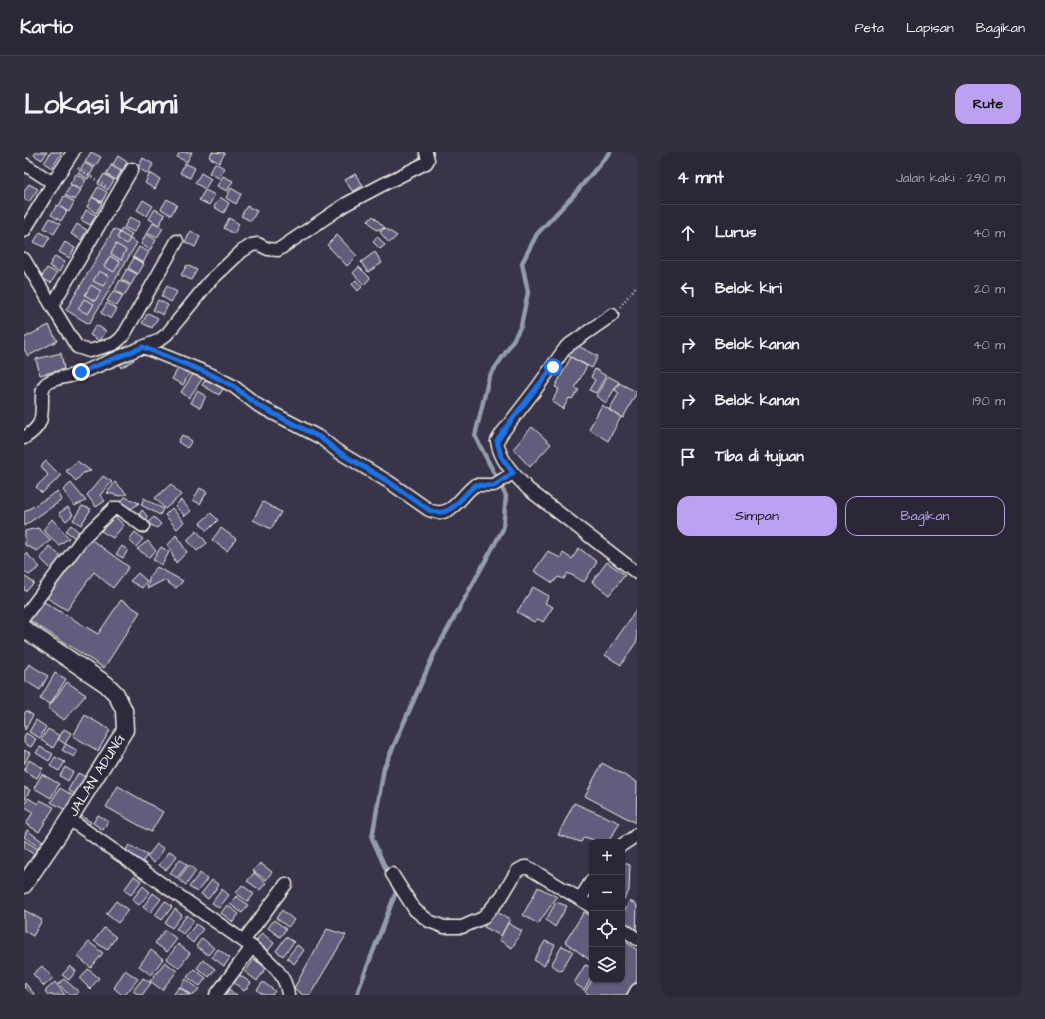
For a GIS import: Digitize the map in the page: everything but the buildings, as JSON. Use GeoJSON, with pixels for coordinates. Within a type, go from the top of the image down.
{"type":"FeatureCollection","features":[{"type":"Feature","properties":{"kind":"main road","name":"JALAN ADUNG"},"geometry":{"type":"LineString","coordinates":[[24,629],[106,684],[116,694],[124,710],[124,730],[69,819],[24,885]]}},
{"type":"Feature","properties":{"kind":"street"},"geometry":{"type":"LineString","coordinates":[[24,438],[35,431],[40,424],[42,393],[46,384],[51,381],[81,372],[158,341],[167,334],[209,282],[242,251],[252,244],[258,244],[268,249],[278,250],[346,204],[426,163],[428,160],[426,152]]}},
{"type":"Feature","properties":{"kind":"street"},"geometry":{"type":"LineString","coordinates":[[24,230],[70,157]]}},
{"type":"Feature","properties":{"kind":"street"},"geometry":{"type":"LineString","coordinates":[[24,164],[53,183]]}},
{"type":"Feature","properties":{"kind":"street"},"geometry":{"type":"LineString","coordinates":[[52,306],[132,169]]}},
{"type":"Feature","properties":{"kind":"street"},"geometry":{"type":"LineString","coordinates":[[24,258],[77,347],[89,351],[114,344],[120,340],[177,241]]}},
{"type":"Feature","properties":{"kind":"street"},"geometry":{"type":"LineString","coordinates":[[612,315],[566,347],[497,441],[498,449],[511,474],[528,489],[637,573]]}},
{"type":"Feature","properties":{"kind":"street"},"geometry":{"type":"LineString","coordinates":[[143,347],[210,374],[233,386],[259,406],[321,438],[337,451],[389,482],[435,513],[452,509],[476,485],[494,486],[511,474]]}},
{"type":"Feature","properties":{"kind":"street"},"geometry":{"type":"LineString","coordinates":[[24,617],[83,538],[114,508],[118,508],[143,526]]}},
{"type":"Feature","properties":{"kind":"street"},"geometry":{"type":"LineString","coordinates":[[69,819],[273,963],[283,978],[288,995]]}},
{"type":"Feature","properties":{"kind":"street"},"geometry":{"type":"LineString","coordinates":[[625,844],[637,834]]}},
{"type":"Feature","properties":{"kind":"street"},"geometry":{"type":"LineString","coordinates":[[392,874],[415,910],[429,922],[444,927],[462,926],[483,918],[502,896],[517,871],[524,866],[589,905]]}},
{"type":"Feature","properties":{"kind":"street"},"geometry":{"type":"LineString","coordinates":[[216,995],[286,884]]}},
{"type":"Feature","properties":{"kind":"street"},"geometry":{"type":"LineString","coordinates":[[580,899],[589,885]]}},
{"type":"Feature","properties":{"kind":"street"},"geometry":{"type":"LineString","coordinates":[[625,930],[637,939]]}},
{"type":"Feature","properties":{"kind":"street"},"geometry":{"type":"LineString","coordinates":[[634,995],[637,990]]}},
{"type":"Feature","properties":{"kind":"path"},"geometry":{"type":"LineString","coordinates":[[70,157],[118,193]]}},
{"type":"Feature","properties":{"kind":"path"},"geometry":{"type":"LineString","coordinates":[[612,315],[637,285]]}},
{"type":"Feature","properties":{"kind":"waterway"},"geometry":{"type":"LineString","coordinates":[[389,876],[372,838],[384,768],[434,654],[503,529],[506,496],[475,436],[489,377],[508,349],[521,326],[528,292],[522,263],[537,234],[573,196],[610,152]]}},
{"type":"Feature","properties":{"kind":"waterway"},"geometry":{"type":"LineString","coordinates":[[357,995],[396,892],[394,886]]}},
{"type":"Feature","properties":{"kind":"route"},"geometry":{"type":"LineString","coordinates":[[81,372],[143,347],[183,362],[233,386],[259,406],[321,438],[337,451],[389,482],[435,513],[452,509],[471,488],[476,485],[494,486],[513,473],[501,456],[497,441],[553,367]]}}]}
